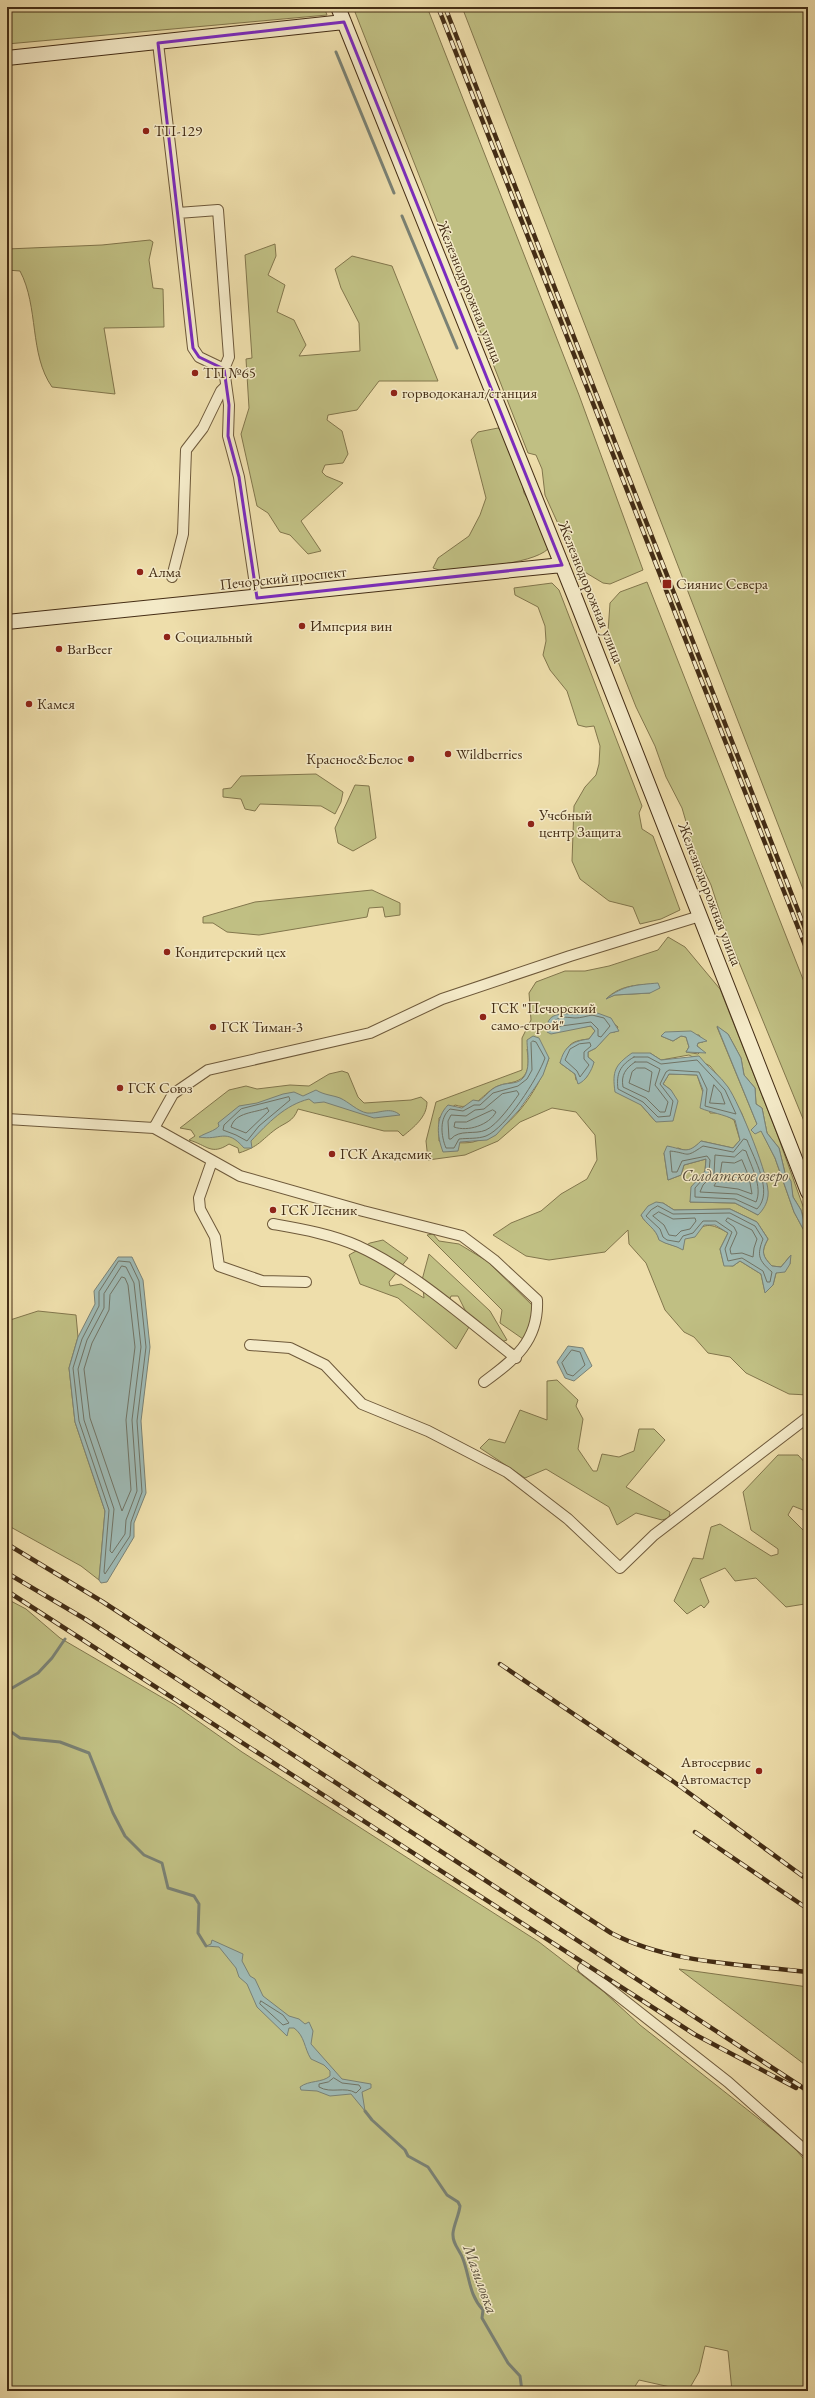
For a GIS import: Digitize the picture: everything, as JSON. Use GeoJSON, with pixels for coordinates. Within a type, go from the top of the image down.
{"type":"FeatureCollection","features":[{"type":"Feature","properties":{"kind":"main road","name":"Железнодорожная улица"},"geometry":{"type":"LineString","coordinates":[[338,7],[562,565],[808,1192]]}},
{"type":"Feature","properties":{"kind":"main road"},"geometry":{"type":"LineString","coordinates":[[7,58],[344,22]]}},
{"type":"Feature","properties":{"kind":"main road","name":"Печорский проспект"},"geometry":{"type":"LineString","coordinates":[[7,622],[257,598],[562,565]]}},
{"type":"Feature","properties":{"kind":"street"},"geometry":{"type":"LineString","coordinates":[[158,43],[193,348],[199,357],[224,369]]}},
{"type":"Feature","properties":{"kind":"street"},"geometry":{"type":"LineString","coordinates":[[178,213],[218,210],[229,357],[224,369],[229,405],[228,436],[239,477],[257,598]]}},
{"type":"Feature","properties":{"kind":"street"},"geometry":{"type":"LineString","coordinates":[[172,577],[183,534],[186,450],[203,428],[221,391],[226,386]]}},
{"type":"Feature","properties":{"kind":"street"},"geometry":{"type":"LineString","coordinates":[[154,1128],[173,1094],[208,1070],[370,1033],[442,999],[570,956],[700,916]]}},
{"type":"Feature","properties":{"kind":"street"},"geometry":{"type":"LineString","coordinates":[[7,1119],[154,1128],[240,1176],[363,1211],[462,1236],[494,1260],[537,1300],[538,1316],[527,1342],[516,1358],[484,1382]]}},
{"type":"Feature","properties":{"kind":"street"},"geometry":{"type":"LineString","coordinates":[[212,1161],[199,1198],[200,1209],[215,1237],[219,1266],[262,1281],[306,1282]]}},
{"type":"Feature","properties":{"kind":"street"},"geometry":{"type":"LineString","coordinates":[[272,1224],[328,1236],[358,1246],[381,1258],[406,1274],[516,1358]]}},
{"type":"Feature","properties":{"kind":"street"},"geometry":{"type":"LineString","coordinates":[[250,1345],[290,1348],[325,1365],[362,1404],[428,1431],[507,1472],[568,1519],[620,1568],[654,1535],[808,1417]]}},
{"type":"Feature","properties":{"kind":"street"},"geometry":{"type":"LineString","coordinates":[[583,1968],[728,2082],[808,2153]]}},
{"type":"Feature","properties":{"kind":"highlighted area"},"geometry":{"type":"Polygon","coordinates":[[[344,22],[562,565],[257,598],[239,477],[228,436],[229,405],[224,369],[199,357],[193,348],[158,43],[344,22]]]}},
{"type":"Feature","properties":{"kind":"shaded area"},"geometry":{"type":"Polygon","coordinates":[[[7,7],[324,7],[327,15],[7,44],[7,7]]]}},
{"type":"Feature","properties":{"kind":"shaded area"},"geometry":{"type":"Polygon","coordinates":[[[353,7],[427,7],[579,395],[643,570],[610,584],[603,583],[578,568],[545,495],[542,469],[536,455],[528,453],[353,7]]]}},
{"type":"Feature","properties":{"kind":"shaded area"},"geometry":{"type":"Polygon","coordinates":[[[462,7],[808,7],[808,902],[462,7]]]}},
{"type":"Feature","properties":{"kind":"shaded area"},"geometry":{"type":"Polygon","coordinates":[[[150,240],[153,242],[149,260],[153,288],[163,289],[164,327],[104,328],[115,394],[52,387],[40,360],[26,285],[20,271],[7,270],[7,249],[102,245],[150,240]]]}},
{"type":"Feature","properties":{"kind":"shaded area"},"geometry":{"type":"Polygon","coordinates":[[[275,244],[276,256],[268,275],[285,285],[277,312],[294,320],[306,345],[299,356],[360,351],[359,323],[341,288],[335,269],[352,256],[392,266],[438,381],[379,381],[357,410],[328,415],[327,420],[342,431],[348,454],[343,463],[325,465],[322,472],[326,476],[343,483],[301,521],[321,551],[308,554],[290,535],[280,532],[268,513],[257,506],[241,434],[249,408],[246,359],[252,358],[245,255],[275,244]]]}},
{"type":"Feature","properties":{"kind":"shaded area"},"geometry":{"type":"Polygon","coordinates":[[[498,428],[505,434],[521,478],[524,493],[533,508],[548,549],[528,559],[498,565],[442,571],[433,568],[438,558],[469,536],[480,515],[486,498],[471,440],[478,432],[498,428]]]}},
{"type":"Feature","properties":{"kind":"shaded area"},"geometry":{"type":"Polygon","coordinates":[[[647,582],[808,992],[808,1131],[725,928],[711,885],[694,849],[682,808],[666,777],[655,746],[636,707],[608,632],[610,603],[620,592],[647,582]]]}},
{"type":"Feature","properties":{"kind":"shaded area"},"geometry":{"type":"Polygon","coordinates":[[[552,583],[559,590],[642,806],[639,813],[642,829],[653,836],[680,910],[661,919],[640,924],[633,907],[609,901],[580,879],[572,861],[574,806],[585,787],[596,775],[599,764],[600,746],[594,726],[586,727],[578,725],[567,691],[550,670],[543,655],[546,641],[545,626],[538,607],[515,595],[514,588],[552,583]]]}},
{"type":"Feature","properties":{"kind":"shaded area"},"geometry":{"type":"Polygon","coordinates":[[[316,774],[343,792],[341,802],[335,814],[321,806],[260,804],[255,811],[245,809],[241,799],[223,797],[223,789],[231,788],[241,776],[316,774]]]}},
{"type":"Feature","properties":{"kind":"shaded area"},"geometry":{"type":"Polygon","coordinates":[[[355,785],[369,786],[376,838],[353,851],[338,843],[335,828],[355,785]]]}},
{"type":"Feature","properties":{"kind":"shaded area"},"geometry":{"type":"Polygon","coordinates":[[[372,890],[400,903],[400,915],[385,917],[383,907],[369,908],[367,917],[259,935],[227,932],[213,923],[203,923],[203,917],[255,902],[372,890]]]}},
{"type":"Feature","properties":{"kind":"shaded area"},"geometry":{"type":"Polygon","coordinates":[[[668,937],[685,947],[720,989],[776,1131],[808,1220],[808,1233],[801,1210],[793,1197],[789,1176],[785,1173],[779,1148],[767,1133],[762,1108],[756,1104],[755,1088],[744,1075],[741,1058],[728,1034],[717,1027],[757,1124],[751,1130],[761,1130],[775,1158],[794,1212],[808,1238],[808,1395],[789,1394],[746,1373],[730,1357],[708,1353],[694,1337],[684,1332],[665,1310],[646,1263],[629,1244],[628,1230],[605,1252],[549,1260],[526,1256],[493,1235],[511,1223],[541,1211],[561,1194],[587,1179],[597,1160],[595,1135],[576,1112],[552,1108],[520,1122],[498,1141],[465,1155],[428,1160],[426,1141],[436,1102],[522,1070],[522,1038],[531,1020],[529,993],[536,982],[565,971],[585,971],[609,966],[658,950],[668,937]],[[652,984],[633,986],[617,991],[607,998],[615,995],[650,993],[652,984]],[[570,1012],[550,1020],[547,1028],[561,1030],[591,1026],[595,1031],[589,1039],[577,1041],[570,1045],[560,1063],[575,1074],[576,1080],[586,1078],[594,1062],[588,1057],[588,1052],[596,1048],[610,1032],[615,1032],[618,1027],[612,1022],[585,1012],[570,1012]],[[699,1035],[661,1036],[673,1041],[681,1036],[686,1037],[689,1047],[686,1052],[698,1054],[702,1050],[697,1046],[698,1043],[703,1042],[699,1035]],[[527,1049],[528,1063],[526,1073],[521,1079],[498,1086],[474,1104],[468,1106],[455,1105],[439,1118],[439,1141],[469,1143],[486,1137],[499,1130],[521,1109],[530,1097],[538,1084],[549,1058],[527,1049]],[[650,1053],[641,1105],[656,1122],[671,1090],[663,1084],[669,1074],[697,1075],[710,1113],[722,1113],[734,1120],[740,1140],[733,1148],[701,1141],[696,1146],[688,1150],[678,1148],[664,1153],[668,1180],[681,1175],[684,1165],[706,1159],[705,1171],[696,1179],[690,1202],[735,1203],[758,1215],[764,1173],[742,1114],[728,1088],[710,1066],[689,1055],[661,1060],[650,1053]],[[663,1203],[641,1215],[656,1232],[659,1239],[665,1243],[683,1249],[684,1239],[696,1230],[705,1226],[715,1226],[728,1233],[720,1249],[724,1265],[733,1266],[740,1261],[761,1274],[765,1292],[773,1285],[776,1273],[790,1264],[790,1256],[781,1267],[772,1266],[764,1256],[764,1247],[768,1239],[757,1222],[730,1209],[674,1210],[663,1203]]]}},
{"type":"Feature","properties":{"kind":"shaded area"},"geometry":{"type":"Polygon","coordinates":[[[342,1071],[348,1073],[358,1097],[364,1103],[411,1100],[421,1097],[427,1102],[425,1112],[419,1121],[403,1136],[398,1131],[384,1131],[298,1109],[294,1117],[289,1121],[256,1145],[239,1153],[238,1148],[229,1144],[218,1149],[213,1149],[189,1140],[195,1136],[191,1130],[180,1128],[229,1090],[246,1086],[257,1089],[290,1085],[309,1086],[329,1074],[342,1071]]]}},
{"type":"Feature","properties":{"kind":"shaded area"},"geometry":{"type":"Polygon","coordinates":[[[433,1234],[439,1241],[459,1244],[487,1261],[534,1307],[532,1324],[523,1339],[500,1323],[502,1310],[427,1235],[433,1234]]]}},
{"type":"Feature","properties":{"kind":"shaded area"},"geometry":{"type":"Polygon","coordinates":[[[383,1240],[408,1258],[389,1282],[390,1286],[401,1284],[424,1298],[422,1280],[429,1254],[490,1311],[507,1340],[501,1342],[470,1320],[458,1296],[451,1296],[449,1301],[469,1327],[456,1349],[398,1298],[360,1284],[349,1255],[370,1243],[383,1240]]]}},
{"type":"Feature","properties":{"kind":"shaded area"},"geometry":{"type":"Polygon","coordinates":[[[38,1311],[76,1315],[78,1337],[69,1368],[75,1422],[105,1511],[99,1580],[81,1566],[7,1525],[7,1321],[38,1311]]]}},
{"type":"Feature","properties":{"kind":"shaded area"},"geometry":{"type":"Polygon","coordinates":[[[557,1380],[578,1400],[576,1406],[583,1419],[578,1449],[593,1471],[597,1471],[602,1454],[619,1457],[634,1451],[639,1429],[654,1429],[665,1440],[626,1487],[670,1512],[669,1518],[662,1520],[636,1513],[617,1525],[609,1507],[546,1469],[525,1478],[480,1448],[489,1439],[505,1443],[520,1410],[547,1420],[547,1381],[557,1380]]]}},
{"type":"Feature","properties":{"kind":"shaded area"},"geometry":{"type":"Polygon","coordinates":[[[778,1455],[798,1455],[808,1466],[808,1512],[793,1506],[788,1515],[808,1535],[808,1616],[805,1604],[786,1607],[756,1578],[735,1581],[725,1568],[700,1579],[709,1602],[704,1608],[701,1605],[687,1614],[674,1601],[693,1558],[703,1559],[711,1527],[720,1524],[771,1556],[778,1554],[778,1549],[751,1530],[743,1492],[778,1455]]]}},
{"type":"Feature","properties":{"kind":"shaded area"},"geometry":{"type":"Polygon","coordinates":[[[7,1599],[26,1609],[60,1638],[175,1705],[242,1752],[539,1942],[604,1992],[640,2025],[792,2145],[808,2164],[808,2391],[732,2391],[728,2351],[705,2346],[699,2372],[688,2391],[639,2380],[632,2391],[7,2391],[7,1599]]]}},
{"type":"Feature","properties":{"kind":"shaded area"},"geometry":{"type":"Polygon","coordinates":[[[679,1969],[808,1987],[808,2067],[679,1969]]]}},
{"type":"Feature","properties":{"kind":"water"},"geometry":{"type":"Polygon","coordinates":[[[658,983],[660,988],[650,993],[615,995],[606,999],[624,988],[658,983]]]}},
{"type":"Feature","properties":{"kind":"water"},"geometry":{"type":"Polygon","coordinates":[[[592,1011],[611,1018],[619,1031],[610,1033],[596,1048],[588,1052],[588,1057],[594,1062],[586,1078],[578,1084],[575,1074],[560,1063],[566,1049],[573,1043],[589,1039],[595,1031],[591,1026],[551,1034],[547,1032],[547,1025],[549,1020],[556,1015],[578,1014],[592,1011]]]}},
{"type":"Feature","properties":{"kind":"water"},"geometry":{"type":"Polygon","coordinates":[[[717,1026],[728,1034],[741,1058],[744,1075],[755,1088],[756,1104],[762,1108],[767,1133],[779,1148],[785,1173],[791,1181],[793,1197],[801,1210],[808,1238],[794,1212],[775,1158],[761,1131],[755,1134],[751,1130],[757,1124],[717,1026]]]}},
{"type":"Feature","properties":{"kind":"water"},"geometry":{"type":"Polygon","coordinates":[[[691,1031],[707,1041],[698,1043],[697,1046],[706,1053],[686,1052],[689,1047],[686,1037],[681,1036],[673,1041],[661,1036],[665,1032],[691,1031]]]}},
{"type":"Feature","properties":{"kind":"water"},"geometry":{"type":"Polygon","coordinates":[[[533,1036],[539,1038],[549,1058],[543,1075],[519,1110],[496,1135],[487,1140],[460,1142],[458,1151],[443,1152],[439,1140],[438,1127],[444,1110],[448,1105],[462,1108],[473,1100],[479,1101],[495,1087],[517,1082],[522,1079],[527,1070],[528,1064],[527,1040],[533,1036]]]}},
{"type":"Feature","properties":{"kind":"water","name":"Солдатское озеро"},"geometry":{"type":"Polygon","coordinates":[[[632,1053],[650,1053],[661,1060],[699,1056],[725,1083],[739,1108],[760,1158],[765,1174],[768,1187],[767,1202],[758,1215],[735,1203],[690,1202],[691,1187],[705,1171],[706,1159],[684,1165],[681,1175],[668,1180],[664,1153],[667,1146],[689,1150],[701,1141],[733,1148],[740,1140],[735,1120],[700,1108],[703,1090],[697,1075],[669,1074],[663,1084],[671,1090],[678,1101],[673,1121],[656,1122],[641,1105],[615,1092],[614,1079],[616,1069],[622,1061],[632,1053]]]}},
{"type":"Feature","properties":{"kind":"water"},"geometry":{"type":"Polygon","coordinates":[[[316,1090],[340,1098],[363,1112],[371,1113],[392,1111],[400,1115],[374,1118],[324,1102],[314,1103],[309,1099],[292,1106],[270,1121],[251,1141],[252,1148],[244,1148],[238,1142],[227,1136],[206,1138],[199,1137],[217,1128],[219,1126],[218,1123],[239,1106],[257,1103],[283,1094],[294,1092],[303,1096],[316,1090]]]}},
{"type":"Feature","properties":{"kind":"water"},"geometry":{"type":"Polygon","coordinates":[[[656,1202],[663,1203],[674,1210],[730,1209],[757,1222],[768,1239],[764,1247],[764,1256],[772,1266],[781,1267],[791,1255],[790,1264],[785,1272],[776,1273],[773,1285],[765,1293],[761,1274],[740,1261],[733,1266],[724,1266],[720,1249],[728,1233],[715,1225],[704,1225],[695,1237],[685,1239],[683,1250],[659,1240],[656,1232],[641,1215],[648,1206],[656,1202]]]}},
{"type":"Feature","properties":{"kind":"water"},"geometry":{"type":"Polygon","coordinates":[[[118,1257],[132,1257],[143,1280],[150,1347],[141,1421],[146,1493],[134,1523],[134,1537],[107,1582],[101,1583],[99,1580],[105,1511],[75,1422],[69,1368],[78,1337],[95,1304],[94,1291],[118,1257]]]}},
{"type":"Feature","properties":{"kind":"water"},"geometry":{"type":"Polygon","coordinates":[[[568,1346],[583,1348],[592,1366],[574,1381],[565,1378],[557,1362],[568,1346]]]}},
{"type":"Feature","properties":{"kind":"water"},"geometry":{"type":"Polygon","coordinates":[[[212,1940],[243,1954],[242,1961],[250,1976],[255,1979],[263,1996],[289,2016],[299,2019],[305,2024],[309,2022],[313,2031],[311,2044],[342,2079],[371,2084],[371,2088],[362,2092],[365,2111],[351,2094],[330,2096],[317,2091],[301,2090],[300,2087],[307,2083],[327,2078],[330,2076],[330,2071],[324,2065],[311,2059],[298,2031],[294,2028],[289,2028],[287,2036],[257,2007],[247,1984],[239,1977],[236,1968],[219,1947],[206,1946],[211,1944],[212,1940]]]}},
{"type":"Feature","properties":{"kind":"waterway"},"geometry":{"type":"LineString","coordinates":[[336,52],[394,193]]}},
{"type":"Feature","properties":{"kind":"waterway"},"geometry":{"type":"LineString","coordinates":[[402,216],[457,348]]}},
{"type":"Feature","properties":{"kind":"waterway"},"geometry":{"type":"LineString","coordinates":[[7,1691],[38,1673],[52,1658],[65,1639]]}},
{"type":"Feature","properties":{"kind":"waterway"},"geometry":{"type":"LineString","coordinates":[[7,1729],[20,1738],[60,1742],[89,1753],[113,1813],[125,1836],[144,1855],[162,1863],[168,1888],[194,1896],[199,1904],[198,1933],[206,1946]]}},
{"type":"Feature","properties":{"kind":"waterway","name":"Мазиловка"},"geometry":{"type":"LineString","coordinates":[[365,2111],[372,2120],[405,2150],[408,2156],[428,2167],[447,2195],[458,2202],[460,2206],[459,2213],[453,2233],[455,2244],[462,2256],[472,2292],[483,2310],[482,2318],[508,2363],[520,2376],[522,2391]]}},
{"type":"Feature","properties":{"kind":"railway"},"geometry":{"type":"LineString","coordinates":[[438,7],[808,953]]}},
{"type":"Feature","properties":{"kind":"railway"},"geometry":{"type":"LineString","coordinates":[[445,7],[808,936]]}},
{"type":"Feature","properties":{"kind":"railway"},"geometry":{"type":"LineString","coordinates":[[7,1544],[103,1602],[611,1933],[634,1943],[682,1957],[808,1972]]}},
{"type":"Feature","properties":{"kind":"railway"},"geometry":{"type":"LineString","coordinates":[[7,1573],[85,1619],[808,2091]]}},
{"type":"Feature","properties":{"kind":"railway"},"geometry":{"type":"LineString","coordinates":[[7,1591],[694,2034],[796,2088]]}},
{"type":"Feature","properties":{"kind":"railway"},"geometry":{"type":"LineString","coordinates":[[500,1664],[674,1782],[808,1880]]}},
{"type":"Feature","properties":{"kind":"railway"},"geometry":{"type":"LineString","coordinates":[[695,1832],[808,1909]]}},
{"type":"Feature","properties":{"kind":"place","name":"ТП-129"},"geometry":{"type":"Point","coordinates":[146,131]}},
{"type":"Feature","properties":{"kind":"place","name":"ТП №65"},"geometry":{"type":"Point","coordinates":[195,373]}},
{"type":"Feature","properties":{"kind":"place","name":"горводоканал/станция"},"geometry":{"type":"Point","coordinates":[394,393]}},
{"type":"Feature","properties":{"kind":"place","name":"Алма"},"geometry":{"type":"Point","coordinates":[140,572]}},
{"type":"Feature","properties":{"kind":"place","name":"Сияние Севера"},"geometry":{"type":"Point","coordinates":[667,584]}},
{"type":"Feature","properties":{"kind":"place","name":"Империя вин"},"geometry":{"type":"Point","coordinates":[302,626]}},
{"type":"Feature","properties":{"kind":"place","name":"Социальный"},"geometry":{"type":"Point","coordinates":[167,637]}},
{"type":"Feature","properties":{"kind":"place","name":"BarBeer"},"geometry":{"type":"Point","coordinates":[59,649]}},
{"type":"Feature","properties":{"kind":"place","name":"Камея"},"geometry":{"type":"Point","coordinates":[29,704]}},
{"type":"Feature","properties":{"kind":"place","name":"Wildberries"},"geometry":{"type":"Point","coordinates":[448,754]}},
{"type":"Feature","properties":{"kind":"place","name":"Красное&Белое"},"geometry":{"type":"Point","coordinates":[411,759]}},
{"type":"Feature","properties":{"kind":"place","name":"Учебный центр Защита"},"geometry":{"type":"Point","coordinates":[531,824]}},
{"type":"Feature","properties":{"kind":"place","name":"Кондитерский цех"},"geometry":{"type":"Point","coordinates":[167,952]}},
{"type":"Feature","properties":{"kind":"place","name":"ГСК \"Печорский само-строй\""},"geometry":{"type":"Point","coordinates":[483,1017]}},
{"type":"Feature","properties":{"kind":"place","name":"ГСК Тиман-3"},"geometry":{"type":"Point","coordinates":[213,1027]}},
{"type":"Feature","properties":{"kind":"place","name":"ГСК Союз"},"geometry":{"type":"Point","coordinates":[120,1088]}},
{"type":"Feature","properties":{"kind":"place","name":"ГСК Академик"},"geometry":{"type":"Point","coordinates":[332,1154]}},
{"type":"Feature","properties":{"kind":"place","name":"ГСК Лесник"},"geometry":{"type":"Point","coordinates":[273,1210]}},
{"type":"Feature","properties":{"kind":"place","name":"Автосервис Автомастер"},"geometry":{"type":"Point","coordinates":[759,1771]}}]}
